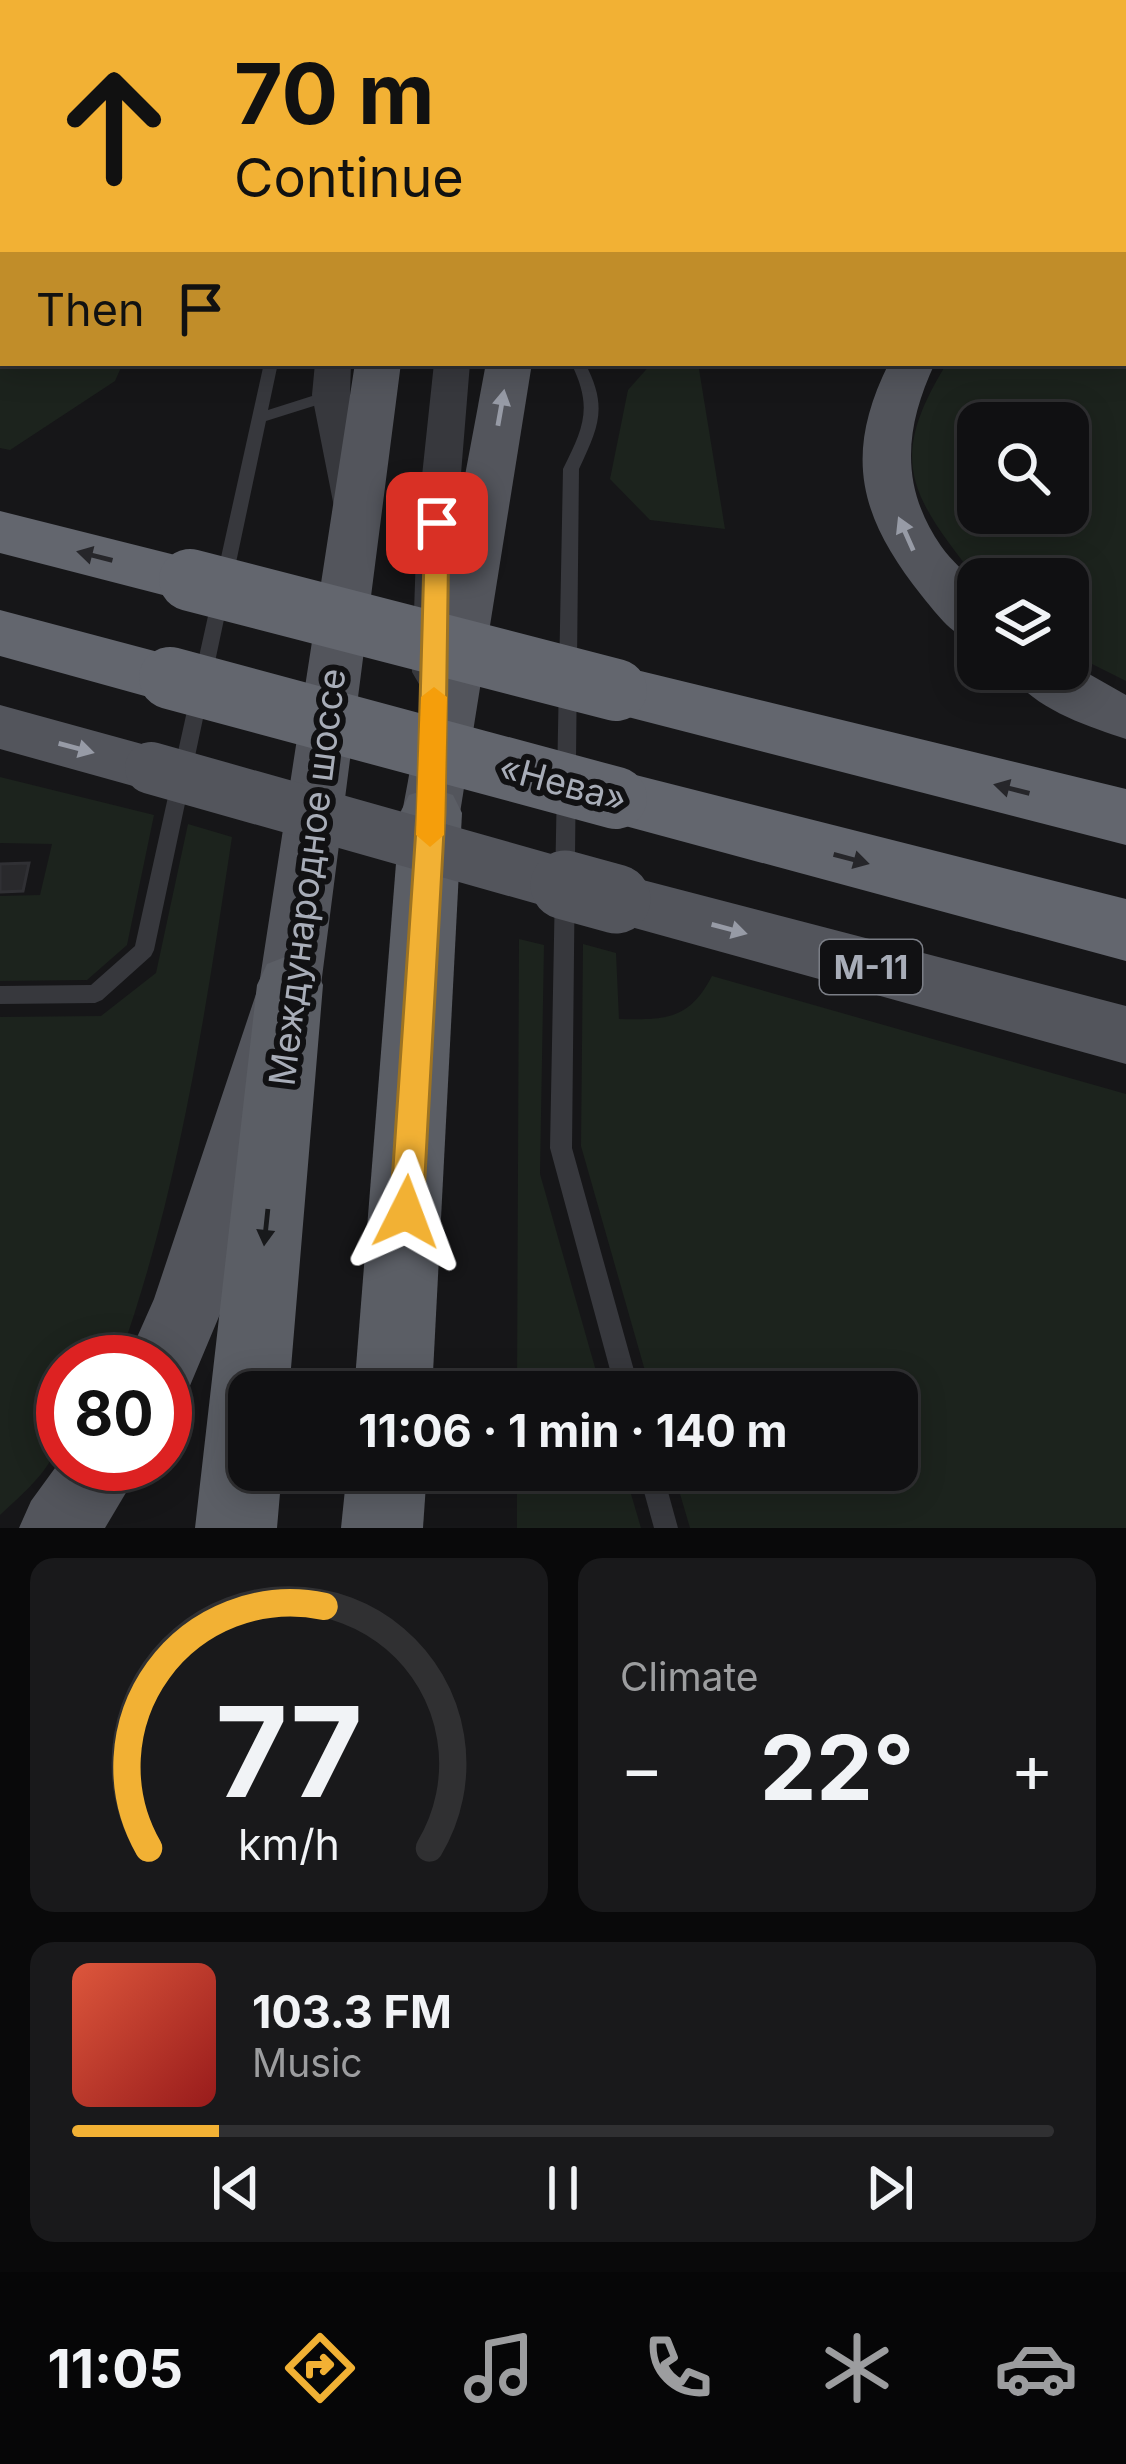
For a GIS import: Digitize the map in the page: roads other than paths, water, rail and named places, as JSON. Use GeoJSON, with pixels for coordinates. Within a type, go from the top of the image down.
{"type":"FeatureCollection","features":[{"type":"Feature","properties":{"kind":"highway"},"geometry":{"type":"LineString","coordinates":[[0,532],[1126,817]]}},
{"type":"Feature","properties":{"kind":"highway","name":"«Нева»"},"geometry":{"type":"LineString","coordinates":[[0,633],[1126,930]]}},
{"type":"Feature","properties":{"kind":"highway"},"geometry":{"type":"LineString","coordinates":[[395,1371],[431,813]]}},
{"type":"Feature","properties":{"kind":"highway","name":"Международное шоссе"},"geometry":{"type":"LineString","coordinates":[[251,1371],[290,985]]}},
{"type":"Feature","properties":{"kind":"highway","name":"Международное шоссе"},"geometry":{"type":"LineString","coordinates":[[236,1528],[240,1491]]}},
{"type":"Feature","properties":{"kind":"highway"},"geometry":{"type":"LineString","coordinates":[[382,1528],[385,1491]]}},
{"type":"Feature","properties":{"kind":"main road","name":"Международное шоссе"},"geometry":{"type":"LineString","coordinates":[[290,985],[378,366]]}},
{"type":"Feature","properties":{"kind":"main road"},"geometry":{"type":"LineString","coordinates":[[431,813],[508,366]]}},
{"type":"Feature","properties":{"kind":"main road"},"geometry":{"type":"LineString","coordinates":[[910,366],[892,396],[882,444],[889,489],[907,543],[957,600]]}},
{"type":"Feature","properties":{"kind":"main road"},"geometry":{"type":"LineString","coordinates":[[1069,690],[1126,717]]}},
{"type":"Feature","properties":{"kind":"main road","name":"М-11"},"geometry":{"type":"LineString","coordinates":[[0,727],[1126,1035]]}},
{"type":"Feature","properties":{"kind":"main road"},"geometry":{"type":"LineString","coordinates":[[175,1335],[290,985]]}},
{"type":"Feature","properties":{"kind":"main road"},"geometry":{"type":"LineString","coordinates":[[401,1301],[405,1371]]}},
{"type":"Feature","properties":{"kind":"main road"},"geometry":{"type":"LineString","coordinates":[[58,1528],[85,1491]]}},
{"type":"Feature","properties":{"kind":"main road"},"geometry":{"type":"LineString","coordinates":[[412,1491],[414,1528]]}},
{"type":"Feature","properties":{"kind":"street"},"geometry":{"type":"LineString","coordinates":[[431,813],[437,523],[452,366]]}},
{"type":"Feature","properties":{"kind":"street"},"geometry":{"type":"LineString","coordinates":[[332,379],[355,510]]}},
{"type":"Feature","properties":{"kind":"lane"},"geometry":{"type":"LineString","coordinates":[[0,995],[95,994],[144,950],[270,366]]}},
{"type":"Feature","properties":{"kind":"lane"},"geometry":{"type":"LineString","coordinates":[[580,366],[594,391],[594,421],[571,469],[560,1148],[622,1371]]}},
{"type":"Feature","properties":{"kind":"lane"},"geometry":{"type":"LineString","coordinates":[[259,418],[332,379]]}},
{"type":"Feature","properties":{"kind":"lane"},"geometry":{"type":"LineString","coordinates":[[656,1491],[666,1528]]}}]}
